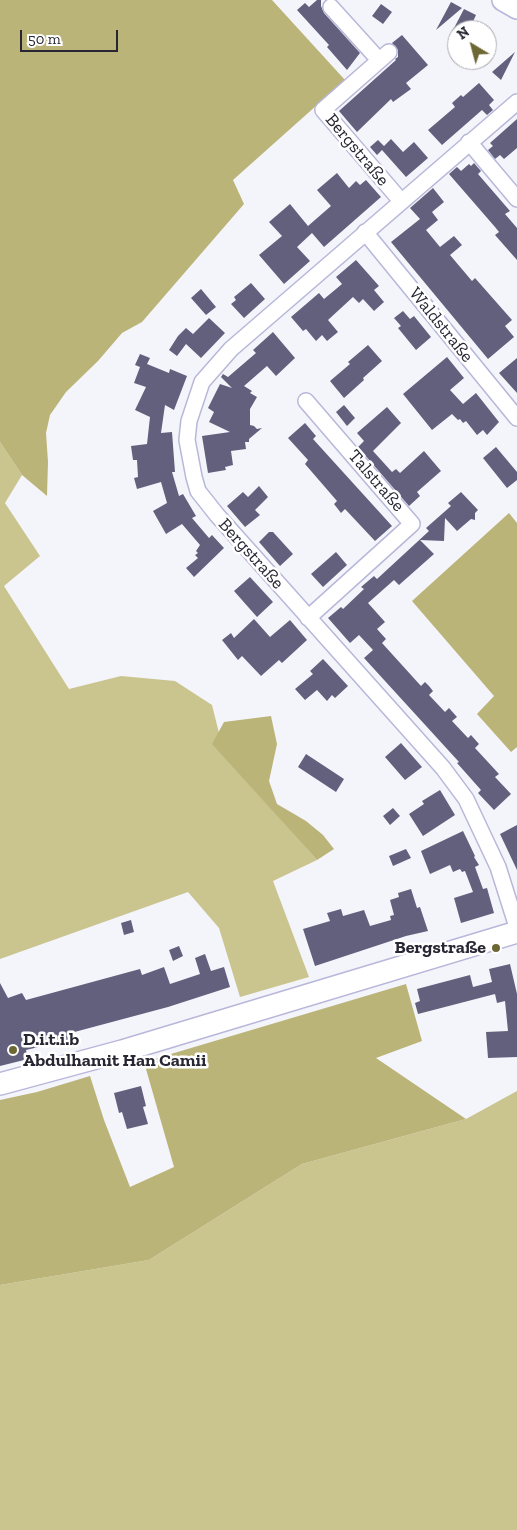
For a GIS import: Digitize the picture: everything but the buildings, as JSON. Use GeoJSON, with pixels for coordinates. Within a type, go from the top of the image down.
{"type":"FeatureCollection","features":[{"type":"Feature","properties":{"kind":"street"},"geometry":{"type":"LineString","coordinates":[[503,0],[517,8]]}},
{"type":"Feature","properties":{"kind":"street","name":"Bergstraße"},"geometry":{"type":"LineString","coordinates":[[331,7],[384,56],[323,110],[401,201]]}},
{"type":"Feature","properties":{"kind":"street","name":"Bergstraße"},"geometry":{"type":"LineString","coordinates":[[517,102],[231,349],[202,382],[189,421],[187,440],[198,491],[308,618],[443,768],[466,799],[498,867],[517,927]]}},
{"type":"Feature","properties":{"kind":"street"},"geometry":{"type":"LineString","coordinates":[[469,142],[517,199]]}},
{"type":"Feature","properties":{"kind":"street","name":"Waldstraße"},"geometry":{"type":"LineString","coordinates":[[365,232],[517,418]]}},
{"type":"Feature","properties":{"kind":"street","name":"Talstraße"},"geometry":{"type":"LineString","coordinates":[[306,401],[412,524],[308,618]]}},
{"type":"Feature","properties":{"kind":"street"},"geometry":{"type":"LineString","coordinates":[[0,1084],[123,1050],[517,932]]}},
{"type":"Feature","properties":{"kind":"shaded area"},"geometry":{"type":"Polygon","coordinates":[[[0,0],[272,0],[345,80],[233,180],[244,204],[142,322],[122,333],[98,361],[66,392],[50,415],[46,433],[48,462],[47,496],[22,475],[0,442],[0,0]]]}},
{"type":"Feature","properties":{"kind":"shaded area"},"geometry":{"type":"Polygon","coordinates":[[[0,442],[22,475],[5,503],[40,556],[4,586],[69,689],[121,676],[175,681],[212,705],[225,757],[317,860],[273,881],[309,977],[240,997],[219,928],[188,892],[0,959],[0,442]]]}},
{"type":"Feature","properties":{"kind":"shaded area"},"geometry":{"type":"Polygon","coordinates":[[[509,513],[517,523],[517,747],[511,752],[477,714],[494,696],[412,601],[509,513]]]}},
{"type":"Feature","properties":{"kind":"shaded area"},"geometry":{"type":"Polygon","coordinates":[[[271,716],[277,744],[269,781],[277,804],[306,821],[323,835],[334,849],[317,860],[212,744],[224,722],[271,716]]]}},
{"type":"Feature","properties":{"kind":"shaded area"},"geometry":{"type":"Polygon","coordinates":[[[406,984],[422,1041],[376,1058],[466,1119],[302,1164],[149,1260],[0,1285],[0,1100],[37,1092],[90,1076],[104,1120],[130,1187],[174,1167],[144,1062],[406,984]]]}},
{"type":"Feature","properties":{"kind":"shaded area"},"geometry":{"type":"Polygon","coordinates":[[[517,1091],[517,1530],[0,1530],[0,1285],[149,1260],[302,1164],[466,1119],[517,1091]]]}},
{"type":"Feature","properties":{"kind":"place","name":"Bergstraße"},"geometry":{"type":"Point","coordinates":[496,948]}},
{"type":"Feature","properties":{"kind":"place","name":"D.i.t.i.b Abdulhamit Han Camii"},"geometry":{"type":"Point","coordinates":[13,1050]}}]}
